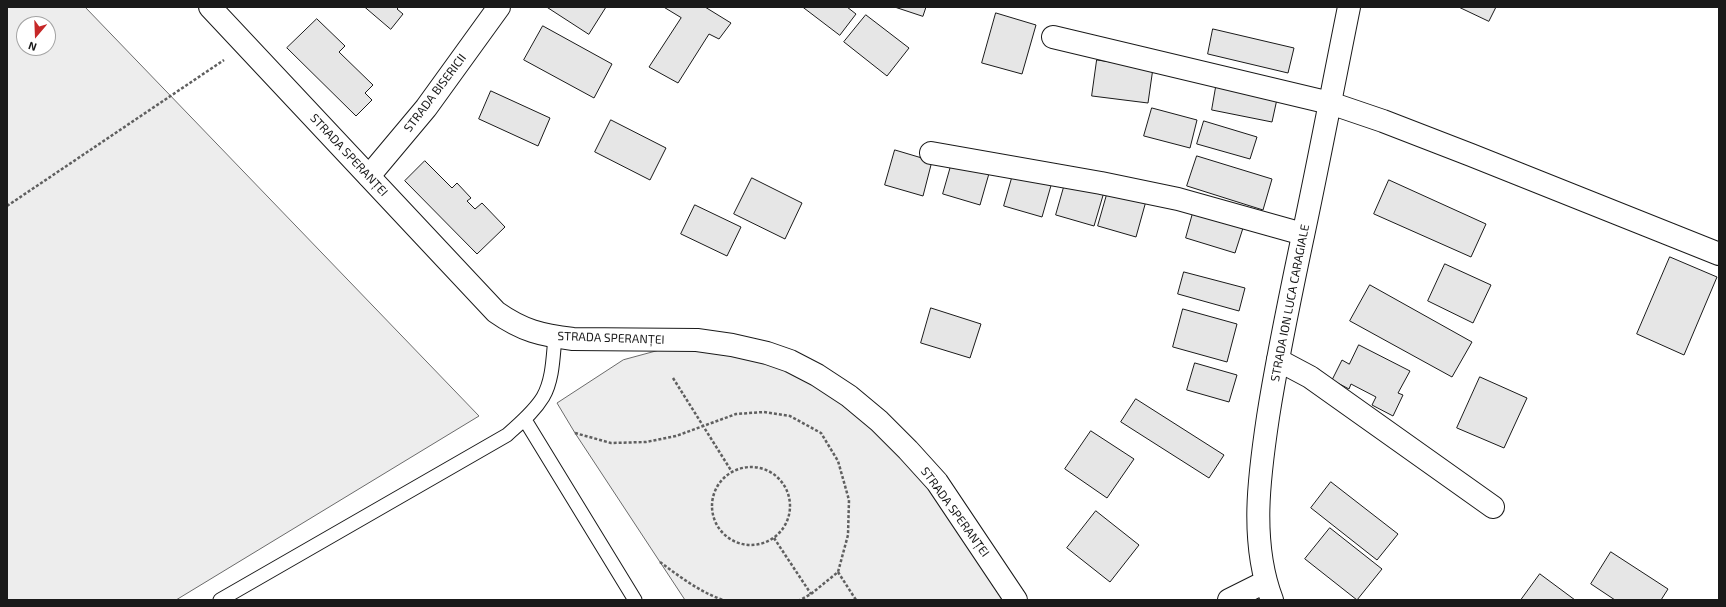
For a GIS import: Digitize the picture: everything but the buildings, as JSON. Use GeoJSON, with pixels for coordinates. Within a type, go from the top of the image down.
{"type":"FeatureCollection","features":[{"type":"Feature","properties":{"kind":"street","name":"STRADA SPERANȚEI"},"geometry":{"type":"LineString","coordinates":[[210,7],[496,312],[512,323],[526,330],[555,337],[573,339],[697,340],[732,345],[767,353],[790,361],[817,375],[849,396],[879,421],[917,460],[936,482],[1016,600]]}},
{"type":"Feature","properties":{"kind":"street","name":"STRADA BISERICII"},"geometry":{"type":"LineString","coordinates":[[369,176],[426,108],[498,7]]}},
{"type":"Feature","properties":{"kind":"street","name":"STRADA ION LUCA CARAGIALE"},"geometry":{"type":"LineString","coordinates":[[1268,591],[1259,540],[1260,479],[1278,360],[1349,7]]}},
{"type":"Feature","properties":{"kind":"street"},"geometry":{"type":"LineString","coordinates":[[1054,37],[1330,103],[1464,152],[1719,254]]}},
{"type":"Feature","properties":{"kind":"street"},"geometry":{"type":"LineString","coordinates":[[931,153],[1101,183],[1178,199],[1303,234]]}},
{"type":"Feature","properties":{"kind":"street"},"geometry":{"type":"LineString","coordinates":[[1278,360],[1310,377],[1493,507]]}},
{"type":"Feature","properties":{"kind":"street"},"geometry":{"type":"LineString","coordinates":[[1229,600],[1268,591]]}},
{"type":"Feature","properties":{"kind":"lane"},"geometry":{"type":"LineString","coordinates":[[220,600],[507,435],[525,420],[544,396],[550,378],[555,337]]}},
{"type":"Feature","properties":{"kind":"lane"},"geometry":{"type":"LineString","coordinates":[[525,420],[635,600]]}},
{"type":"Feature","properties":{"kind":"path"},"geometry":{"type":"LineString","coordinates":[[7,206],[245,45]]}},
{"type":"Feature","properties":{"kind":"path"},"geometry":{"type":"LineString","coordinates":[[673,378],[732,472]]}},
{"type":"Feature","properties":{"kind":"path"},"geometry":{"type":"LineString","coordinates":[[575,433],[611,443],[646,442],[676,436],[736,414],[764,412],[790,416],[822,433],[838,461],[849,500],[848,535],[838,572],[811,594],[800,600]]}},
{"type":"Feature","properties":{"kind":"path"},"geometry":{"type":"LineString","coordinates":[[745,467],[758,467],[770,472],[780,480],[787,491],[790,504],[789,517],[783,529],[774,538],[763,543],[750,545],[737,543],[726,536],[718,527],[713,515],[712,502],[715,490],[722,480],[732,472],[745,467]]}},
{"type":"Feature","properties":{"kind":"path"},"geometry":{"type":"LineString","coordinates":[[774,538],[811,594]]}},
{"type":"Feature","properties":{"kind":"path"},"geometry":{"type":"LineString","coordinates":[[660,562],[678,576],[710,595],[723,600]]}},
{"type":"Feature","properties":{"kind":"path"},"geometry":{"type":"LineString","coordinates":[[838,572],[856,600]]}},
{"type":"Feature","properties":{"kind":"shaded area"},"geometry":{"type":"Polygon","coordinates":[[[7,7],[85,7],[479,416],[176,600],[7,600],[7,7]]]}},
{"type":"Feature","properties":{"kind":"shaded area"},"geometry":{"type":"Polygon","coordinates":[[[697,340],[767,353],[879,421],[1016,600],[685,600],[575,433],[557,403],[623,360],[697,340]]]}}]}
